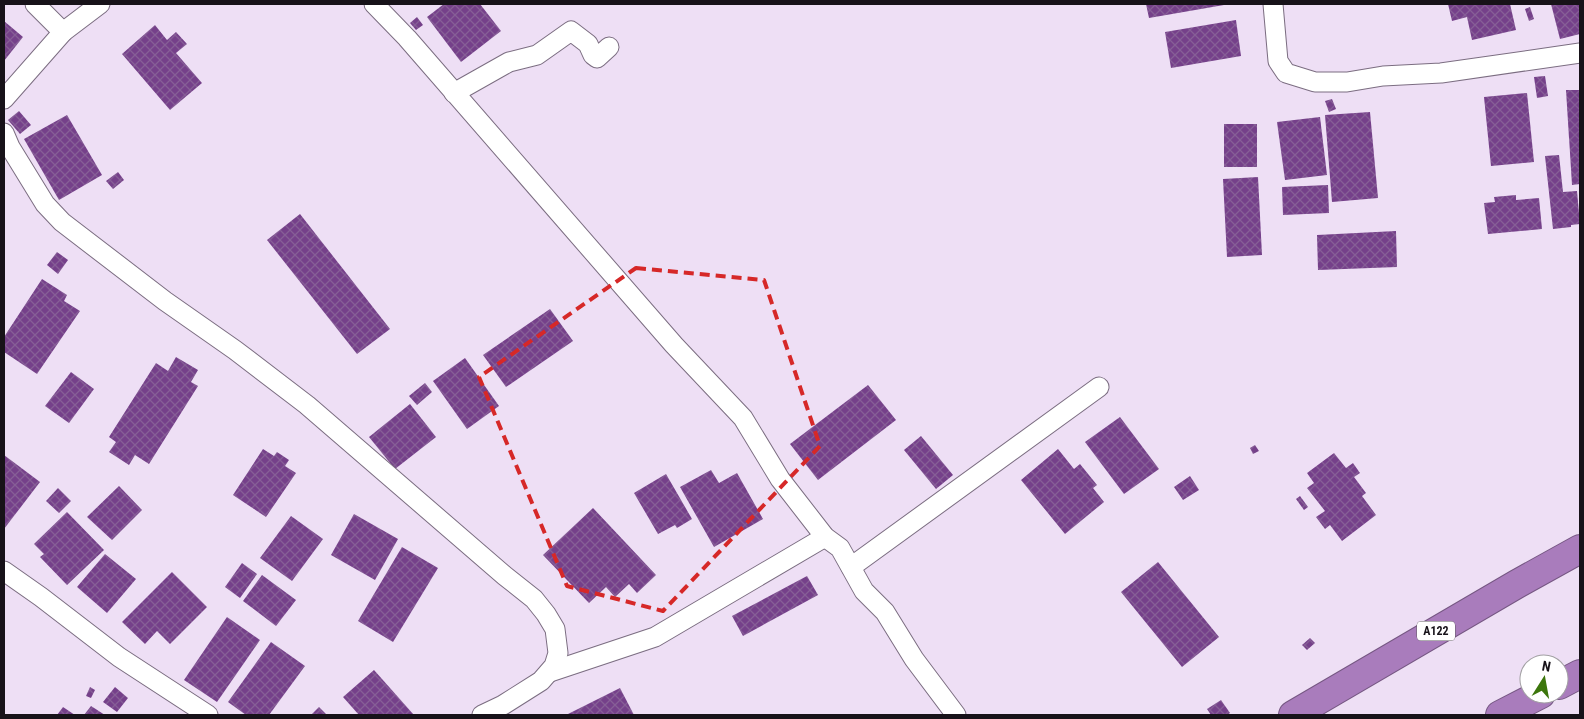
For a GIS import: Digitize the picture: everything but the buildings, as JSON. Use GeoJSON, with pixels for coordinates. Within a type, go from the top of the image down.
{"type":"FeatureCollection","features":[{"type":"Feature","properties":{"kind":"highway","name":"A122"},"geometry":{"type":"LineString","coordinates":[[1293,715],[1580,549]]}},
{"type":"Feature","properties":{"kind":"highway"},"geometry":{"type":"LineString","coordinates":[[1500,715],[1521,704]]}},
{"type":"Feature","properties":{"kind":"street"},"geometry":{"type":"LineString","coordinates":[[35,4],[63,32]]}},
{"type":"Feature","properties":{"kind":"street"},"geometry":{"type":"LineString","coordinates":[[4,99],[63,32],[100,4]]}},
{"type":"Feature","properties":{"kind":"street"},"geometry":{"type":"LineString","coordinates":[[374,4],[407,38],[674,345],[743,418],[780,479],[825,537],[840,548],[864,591],[885,612],[914,659],[956,715]]}},
{"type":"Feature","properties":{"kind":"street"},"geometry":{"type":"LineString","coordinates":[[1273,4],[1278,61],[1286,73],[1315,82],[1347,82],[1383,76],[1441,73],[1580,53]]}},
{"type":"Feature","properties":{"kind":"street"},"geometry":{"type":"LineString","coordinates":[[454,93],[509,62],[537,55],[571,31],[588,44],[593,55],[597,58],[609,47]]}},
{"type":"Feature","properties":{"kind":"street"},"geometry":{"type":"LineString","coordinates":[[4,133],[10,147],[45,204],[62,222],[165,301],[235,350],[307,405],[505,576],[534,598],[555,629],[558,653],[554,666],[534,686],[482,715]]}},
{"type":"Feature","properties":{"kind":"street"},"geometry":{"type":"LineString","coordinates":[[851,567],[1099,387]]}},
{"type":"Feature","properties":{"kind":"street"},"geometry":{"type":"LineString","coordinates":[[550,672],[655,637],[825,537]]}},
{"type":"Feature","properties":{"kind":"street"},"geometry":{"type":"LineString","coordinates":[[4,570],[119,657],[208,715]]}},
{"type":"Feature","properties":{"kind":"highlighted area"},"geometry":{"type":"Polygon","coordinates":[[[636,268],[764,280],[820,446],[663,611],[567,586],[479,377],[636,268]]]}}]}
